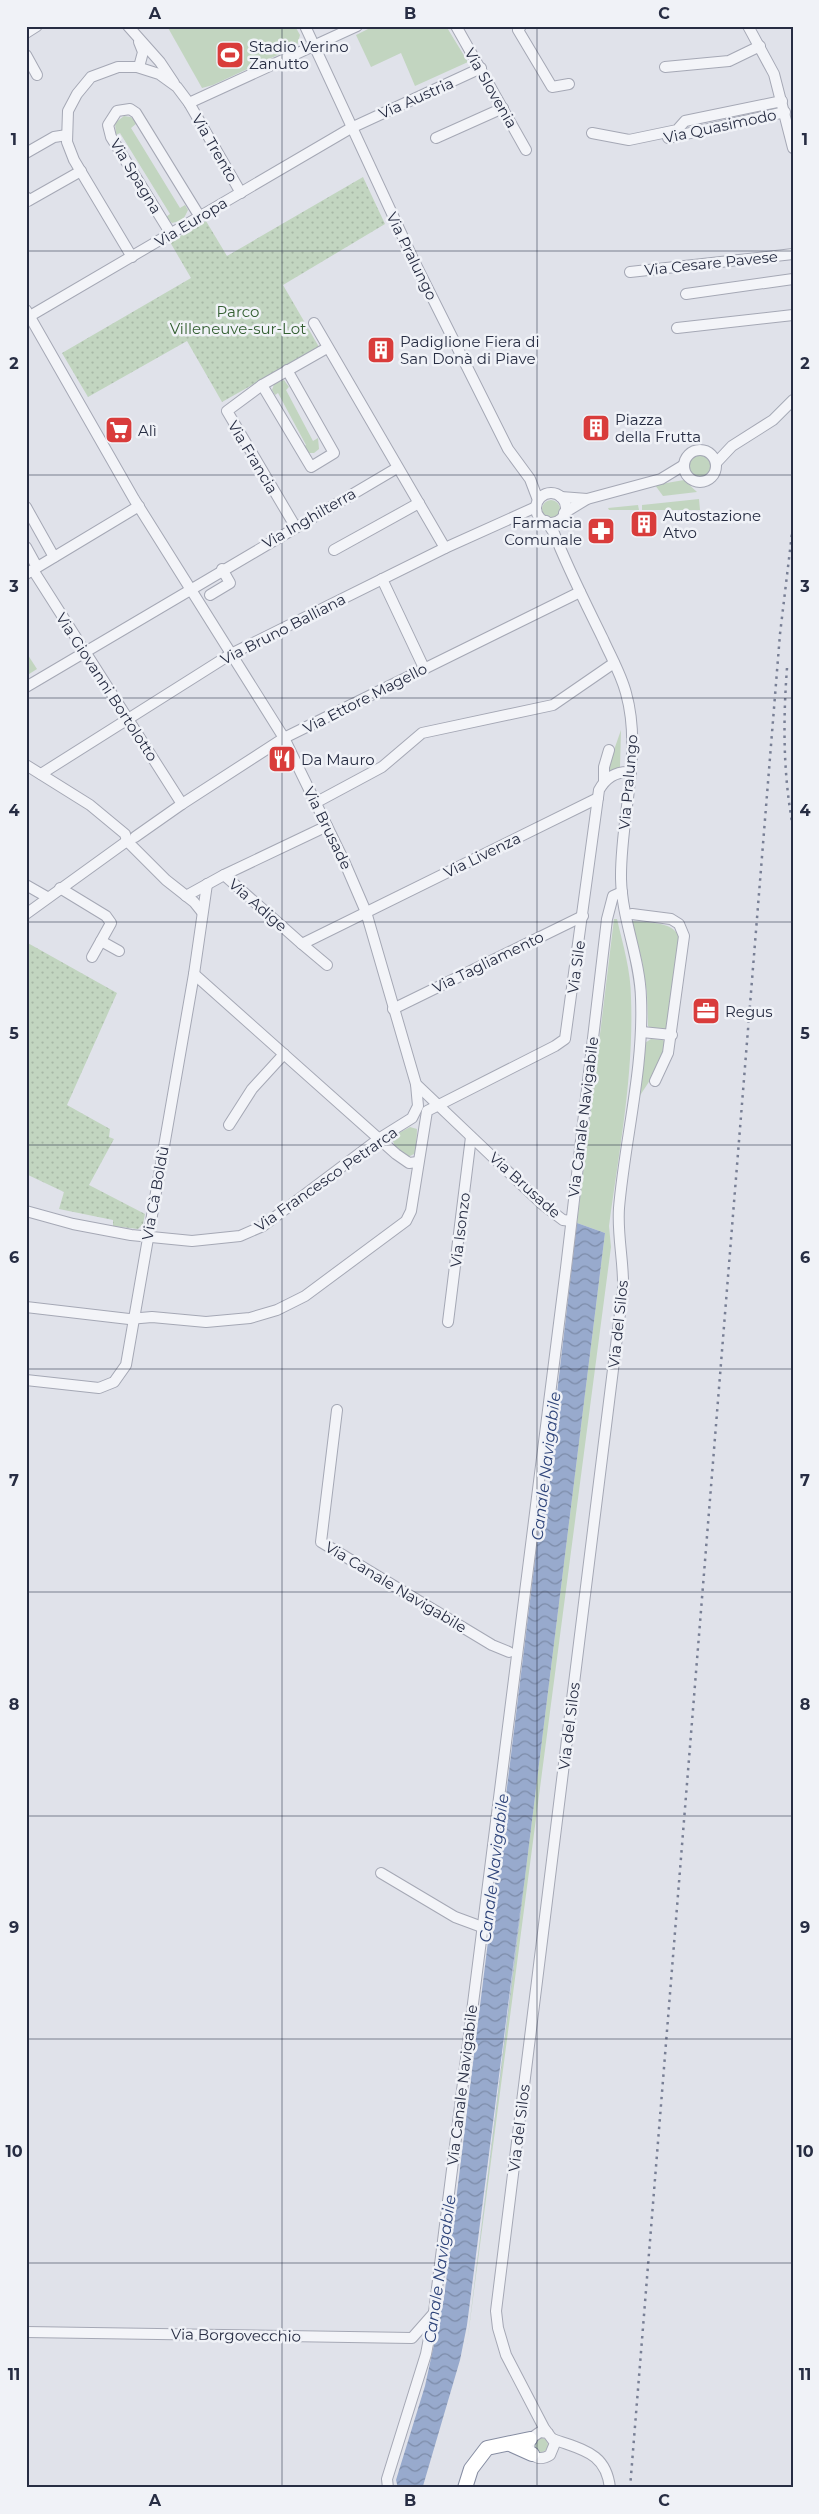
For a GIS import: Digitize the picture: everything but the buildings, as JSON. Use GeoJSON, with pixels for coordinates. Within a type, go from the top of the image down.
{"type":"FeatureCollection","features":[{"type":"Feature","properties":{"kind":"highway"},"geometry":{"type":"LineString","coordinates":[[467,2485],[476,2459],[486,2449],[531,2437]]}},
{"type":"Feature","properties":{"kind":"highway"},"geometry":{"type":"LineString","coordinates":[[509,2443],[532,2454]]}},
{"type":"Feature","properties":{"kind":"street"},"geometry":{"type":"LineString","coordinates":[[26,33],[37,26]]}},
{"type":"Feature","properties":{"kind":"street","name":"Via Trento"},"geometry":{"type":"LineString","coordinates":[[128,26],[160,62],[189,103],[241,193]]}},
{"type":"Feature","properties":{"kind":"street","name":"Via Pralungo"},"geometry":{"type":"LineString","coordinates":[[305,26],[414,261],[504,441],[530,479],[539,516],[546,522],[560,547],[626,693],[631,716],[633,746],[622,848],[622,892],[629,913]]}},
{"type":"Feature","properties":{"kind":"street","name":"Via Trento"},"geometry":{"type":"LineString","coordinates":[[189,103],[357,26]]}},
{"type":"Feature","properties":{"kind":"street","name":"Via Slovenia"},"geometry":{"type":"LineString","coordinates":[[456,26],[526,150]]}},
{"type":"Feature","properties":{"kind":"street"},"geometry":{"type":"LineString","coordinates":[[521,26],[518,30],[552,86],[569,84]]}},
{"type":"Feature","properties":{"kind":"street"},"geometry":{"type":"LineString","coordinates":[[748,26],[774,74],[793,148]]}},
{"type":"Feature","properties":{"kind":"street"},"geometry":{"type":"LineString","coordinates":[[132,257],[71,154],[67,135],[68,111],[86,82],[92,77],[112,68],[139,67],[143,52],[137,36]]}},
{"type":"Feature","properties":{"kind":"street"},"geometry":{"type":"LineString","coordinates":[[665,67],[729,61],[760,46]]}},
{"type":"Feature","properties":{"kind":"street"},"geometry":{"type":"LineString","coordinates":[[26,55],[37,75]]}},
{"type":"Feature","properties":{"kind":"street","name":"Via Trento"},"geometry":{"type":"LineString","coordinates":[[139,67],[158,74],[177,87]]}},
{"type":"Feature","properties":{"kind":"street","name":"Via Austria"},"geometry":{"type":"LineString","coordinates":[[351,128],[481,68]]}},
{"type":"Feature","properties":{"kind":"street"},"geometry":{"type":"LineString","coordinates":[[592,133],[629,140],[677,130],[685,120],[782,100]]}},
{"type":"Feature","properties":{"kind":"street"},"geometry":{"type":"LineString","coordinates":[[436,138],[503,108]]}},
{"type":"Feature","properties":{"kind":"street","name":"Via Spagna"},"geometry":{"type":"LineString","coordinates":[[171,234],[111,137],[108,126],[117,111],[130,109],[136,113],[200,218]]}},
{"type":"Feature","properties":{"kind":"street","name":"Via Quasimodo"},"geometry":{"type":"LineString","coordinates":[[655,140],[785,112]]}},
{"type":"Feature","properties":{"kind":"street","name":"Via Europa"},"geometry":{"type":"LineString","coordinates":[[28,313],[132,257],[351,128]]}},
{"type":"Feature","properties":{"kind":"street"},"geometry":{"type":"LineString","coordinates":[[26,154],[54,137],[67,135]]}},
{"type":"Feature","properties":{"kind":"street"},"geometry":{"type":"LineString","coordinates":[[26,197],[28,201],[81,171]]}},
{"type":"Feature","properties":{"kind":"street","name":"Via Cesare Pavese"},"geometry":{"type":"LineString","coordinates":[[630,272],[793,254]]}},
{"type":"Feature","properties":{"kind":"street"},"geometry":{"type":"LineString","coordinates":[[686,294],[793,280]]}},
{"type":"Feature","properties":{"kind":"street","name":"Via Brusade"},"geometry":{"type":"LineString","coordinates":[[28,313],[139,506],[284,738],[366,912],[416,1084],[553,1214],[563,1220],[571,1221]]}},
{"type":"Feature","properties":{"kind":"street"},"geometry":{"type":"LineString","coordinates":[[677,328],[793,315]]}},
{"type":"Feature","properties":{"kind":"street"},"geometry":{"type":"LineString","coordinates":[[314,323],[445,548]]}},
{"type":"Feature","properties":{"kind":"street","name":"Via Francia"},"geometry":{"type":"LineString","coordinates":[[295,526],[226,411],[262,384],[327,348]]}},
{"type":"Feature","properties":{"kind":"street"},"geometry":{"type":"LineString","coordinates":[[262,384],[311,467],[334,453],[287,370]]}},
{"type":"Feature","properties":{"kind":"street"},"geometry":{"type":"LineString","coordinates":[[561,498],[587,499],[661,479],[688,477],[697,482],[707,481],[714,475],[716,464],[732,446],[773,420],[793,400]]}},
{"type":"Feature","properties":{"kind":"street"},"geometry":{"type":"LineString","coordinates":[[661,479],[684,465],[687,457],[692,452],[701,450],[708,452],[732,446]]}},
{"type":"Feature","properties":{"kind":"street"},"geometry":{"type":"LineString","coordinates":[[708,452],[716,464]]}},
{"type":"Feature","properties":{"kind":"street"},"geometry":{"type":"LineString","coordinates":[[684,465],[688,477]]}},
{"type":"Feature","properties":{"kind":"street","name":"Via Inghilterra"},"geometry":{"type":"LineString","coordinates":[[26,687],[222,569],[397,468]]}},
{"type":"Feature","properties":{"kind":"street","name":"Via Pralungo"},"geometry":{"type":"LineString","coordinates":[[530,479],[561,498],[565,504],[560,547]]}},
{"type":"Feature","properties":{"kind":"street"},"geometry":{"type":"LineString","coordinates":[[537,504],[544,495],[550,493]]}},
{"type":"Feature","properties":{"kind":"street"},"geometry":{"type":"LineString","coordinates":[[546,522],[554,522],[587,499]]}},
{"type":"Feature","properties":{"kind":"street"},"geometry":{"type":"LineString","coordinates":[[334,550],[419,503]]}},
{"type":"Feature","properties":{"kind":"street","name":"Via Bruno Balliana"},"geometry":{"type":"LineString","coordinates":[[41,774],[231,654],[537,504]]}},
{"type":"Feature","properties":{"kind":"street"},"geometry":{"type":"LineString","coordinates":[[32,570],[139,506]]}},
{"type":"Feature","properties":{"kind":"street"},"geometry":{"type":"LineString","coordinates":[[26,507],[54,557]]}},
{"type":"Feature","properties":{"kind":"street","name":"Via Giovanni Bortolotto"},"geometry":{"type":"LineString","coordinates":[[26,547],[32,570],[182,804]]}},
{"type":"Feature","properties":{"kind":"street"},"geometry":{"type":"LineString","coordinates":[[210,595],[230,583],[222,569]]}},
{"type":"Feature","properties":{"kind":"street"},"geometry":{"type":"LineString","coordinates":[[382,579],[424,668]]}},
{"type":"Feature","properties":{"kind":"street","name":"Via Ettore Magello"},"geometry":{"type":"LineString","coordinates":[[26,914],[47,897],[182,804],[284,738],[580,592]]}},
{"type":"Feature","properties":{"kind":"street"},"geometry":{"type":"LineString","coordinates":[[315,803],[382,767],[422,733],[554,705],[614,663]]}},
{"type":"Feature","properties":{"kind":"street","name":"Via Sile"},"geometry":{"type":"LineString","coordinates":[[437,1105],[555,1046],[565,1039],[598,798],[604,781],[604,767],[609,750]]}},
{"type":"Feature","properties":{"kind":"street"},"geometry":{"type":"LineString","coordinates":[[26,765],[90,805],[131,839],[140,842],[142,855],[166,880],[202,912]]}},
{"type":"Feature","properties":{"kind":"street"},"geometry":{"type":"LineString","coordinates":[[604,781],[618,773],[631,772]]}},
{"type":"Feature","properties":{"kind":"street","name":"Via Livenza"},"geometry":{"type":"LineString","coordinates":[[366,912],[598,798]]}},
{"type":"Feature","properties":{"kind":"street"},"geometry":{"type":"LineString","coordinates":[[224,875],[327,826]]}},
{"type":"Feature","properties":{"kind":"street","name":"Via Adige"},"geometry":{"type":"LineString","coordinates":[[186,896],[224,875],[327,965]]}},
{"type":"Feature","properties":{"kind":"street","name":"Via Cà Boldù"},"geometry":{"type":"LineString","coordinates":[[26,1380],[94,1389],[110,1384],[119,1378],[126,1365],[194,974],[207,884]]}},
{"type":"Feature","properties":{"kind":"street"},"geometry":{"type":"LineString","coordinates":[[26,886],[47,897]]}},
{"type":"Feature","properties":{"kind":"street"},"geometry":{"type":"LineString","coordinates":[[60,888],[106,916],[111,923],[92,957]]}},
{"type":"Feature","properties":{"kind":"street","name":"Via Canale Navigabile"},"geometry":{"type":"LineString","coordinates":[[388,2488],[387,2479],[426,2353],[434,2312],[607,919],[614,896],[622,892]]}},
{"type":"Feature","properties":{"kind":"street"},"geometry":{"type":"LineString","coordinates":[[302,944],[366,912]]}},
{"type":"Feature","properties":{"kind":"street"},"geometry":{"type":"LineString","coordinates":[[629,913],[670,919],[680,924],[684,936],[672,1035],[664,1065],[655,1081]]}},
{"type":"Feature","properties":{"kind":"street","name":"Via del Silos"},"geometry":{"type":"LineString","coordinates":[[550,2436],[506,2355],[498,2328],[496,2311],[623,1289],[622,1260],[618,1237],[619,1207],[642,1032],[640,979],[629,913]]}},
{"type":"Feature","properties":{"kind":"street","name":"Via Tagliamento"},"geometry":{"type":"LineString","coordinates":[[393,1008],[582,916]]}},
{"type":"Feature","properties":{"kind":"street"},"geometry":{"type":"LineString","coordinates":[[101,941],[119,951]]}},
{"type":"Feature","properties":{"kind":"street"},"geometry":{"type":"LineString","coordinates":[[194,974],[404,1160],[418,1162]]}},
{"type":"Feature","properties":{"kind":"street"},"geometry":{"type":"LineString","coordinates":[[642,1032],[672,1035]]}},
{"type":"Feature","properties":{"kind":"street"},"geometry":{"type":"LineString","coordinates":[[229,1125],[252,1089],[284,1054]]}},
{"type":"Feature","properties":{"kind":"street","name":"Via Francesco Petrarca"},"geometry":{"type":"LineString","coordinates":[[26,1211],[100,1230],[148,1236],[205,1241],[229,1239],[250,1233],[380,1138],[409,1120],[418,1106],[416,1084]]}},
{"type":"Feature","properties":{"kind":"street"},"geometry":{"type":"LineString","coordinates":[[26,1307],[130,1319],[206,1322],[233,1320],[277,1310],[296,1301],[314,1290],[408,1218],[427,1111],[437,1105]]}},
{"type":"Feature","properties":{"kind":"street"},"geometry":{"type":"LineString","coordinates":[[409,1120],[423,1128],[422,1133]]}},
{"type":"Feature","properties":{"kind":"street","name":"Via Isonzo"},"geometry":{"type":"LineString","coordinates":[[448,1322],[471,1137]]}},
{"type":"Feature","properties":{"kind":"street","name":"Via Canale Navigabile"},"geometry":{"type":"LineString","coordinates":[[337,1410],[321,1542],[492,1645],[509,1652]]}},
{"type":"Feature","properties":{"kind":"street","name":"Via Canale Navigabile"},"geometry":{"type":"LineString","coordinates":[[514,1676],[509,1652],[520,1594],[524,1586]]}},
{"type":"Feature","properties":{"kind":"street"},"geometry":{"type":"LineString","coordinates":[[381,1874],[465,1922],[482,1927]]}},
{"type":"Feature","properties":{"kind":"street"},"geometry":{"type":"LineString","coordinates":[[426,2353],[412,2338],[434,2312]]}},
{"type":"Feature","properties":{"kind":"street","name":"Via Borgovecchio"},"geometry":{"type":"LineString","coordinates":[[26,2332],[412,2338]]}},
{"type":"Feature","properties":{"kind":"street"},"geometry":{"type":"LineString","coordinates":[[536,2412],[528,2447],[532,2454],[539,2458],[562,2450],[580,2449]]}},
{"type":"Feature","properties":{"kind":"street"},"geometry":{"type":"LineString","coordinates":[[531,2437],[540,2432],[596,2457],[608,2474],[610,2488]]}},
{"type":"Feature","properties":{"kind":"street"},"geometry":{"type":"LineString","coordinates":[[550,2436],[554,2448],[550,2455]]}},
{"type":"Feature","properties":{"kind":"green space","name":"Stadio Verino Zanutto"},"geometry":{"type":"Polygon","coordinates":[[[167,26],[295,26],[300,35],[297,46],[213,85],[202,88],[167,26]]]}},
{"type":"Feature","properties":{"kind":"green space"},"geometry":{"type":"Polygon","coordinates":[[[374,26],[446,26],[468,62],[415,86],[401,53],[371,67],[356,35],[374,26]]]}},
{"type":"Feature","properties":{"kind":"green space"},"geometry":{"type":"Polygon","coordinates":[[[124,116],[131,117],[137,123],[131,128],[180,208],[185,205],[188,210],[183,220],[172,223],[166,217],[170,214],[120,133],[116,135],[115,123],[124,116]]]}},
{"type":"Feature","properties":{"kind":"green space","name":"Parco Villeneuve-sur-Lot"},"geometry":{"type":"Polygon","coordinates":[[[363,177],[385,224],[283,285],[319,347],[222,402],[187,341],[88,397],[62,353],[191,278],[170,242],[206,221],[227,256],[363,177]]]}},
{"type":"Feature","properties":{"kind":"green space"},"geometry":{"type":"Polygon","coordinates":[[[284,380],[289,387],[286,390],[313,441],[318,438],[319,449],[314,453],[308,453],[303,447],[306,445],[278,393],[275,395],[272,390],[274,384],[284,380]]]}},
{"type":"Feature","properties":{"kind":"green space"},"geometry":{"type":"Polygon","coordinates":[[[700,455],[709,458],[712,467],[709,476],[700,479],[691,476],[688,467],[691,458],[700,455]]]}},
{"type":"Feature","properties":{"kind":"green space"},"geometry":{"type":"Polygon","coordinates":[[[684,480],[697,492],[663,496],[655,485],[684,480]]]}},
{"type":"Feature","properties":{"kind":"green space"},"geometry":{"type":"Polygon","coordinates":[[[699,499],[700,510],[642,510],[642,505],[699,499]]]}},
{"type":"Feature","properties":{"kind":"green space"},"geometry":{"type":"Polygon","coordinates":[[[547,500],[555,500],[560,505],[558,516],[547,518],[542,513],[542,505],[547,500]]]}},
{"type":"Feature","properties":{"kind":"green space"},"geometry":{"type":"Polygon","coordinates":[[[638,505],[639,510],[609,510],[608,508],[638,505]]]}},
{"type":"Feature","properties":{"kind":"green space"},"geometry":{"type":"Polygon","coordinates":[[[26,652],[37,669],[26,676],[26,652]]]}},
{"type":"Feature","properties":{"kind":"green space"},"geometry":{"type":"Polygon","coordinates":[[[621,730],[620,768],[609,771],[608,767],[621,730]]]}},
{"type":"Feature","properties":{"kind":"green space"},"geometry":{"type":"Polygon","coordinates":[[[614,919],[617,919],[622,939],[631,988],[628,1084],[609,1226],[611,1247],[467,2344],[605,1233],[577,1223],[614,919]]]}},
{"type":"Feature","properties":{"kind":"green space"},"geometry":{"type":"Polygon","coordinates":[[[632,921],[666,925],[676,932],[679,937],[666,1029],[652,1029],[648,1026],[647,993],[642,961],[632,921]]]}},
{"type":"Feature","properties":{"kind":"green space"},"geometry":{"type":"Polygon","coordinates":[[[26,942],[117,993],[67,1105],[110,1129],[109,1137],[114,1139],[89,1185],[145,1214],[143,1224],[138,1229],[113,1226],[113,1220],[59,1209],[64,1192],[26,1174],[26,942]]]}},
{"type":"Feature","properties":{"kind":"green space"},"geometry":{"type":"Polygon","coordinates":[[[651,1039],[663,1040],[666,1044],[658,1068],[639,1097],[645,1043],[651,1039]]]}},
{"type":"Feature","properties":{"kind":"green space"},"geometry":{"type":"Polygon","coordinates":[[[410,1127],[417,1129],[416,1153],[408,1157],[395,1147],[393,1141],[397,1134],[410,1127]]]}},
{"type":"Feature","properties":{"kind":"green space"},"geometry":{"type":"Polygon","coordinates":[[[541,2438],[546,2440],[548,2445],[546,2450],[541,2452],[536,2450],[534,2445],[536,2440],[541,2438]]]}},
{"type":"Feature","properties":{"kind":"water"},"geometry":{"type":"Polygon","coordinates":[[[577,1223],[605,1233],[467,2344],[524,1881],[467,2325],[460,2360],[423,2486],[398,2488],[396,2480],[425,2386],[444,2298],[538,1536],[545,1493],[550,1482],[548,1470],[577,1223]]]}},
{"type":"Feature","properties":{"kind":"railway"},"geometry":{"type":"LineString","coordinates":[[630,2488],[780,634],[793,525]]}},
{"type":"Feature","properties":{"kind":"railway"},"geometry":{"type":"LineString","coordinates":[[787,668],[785,748],[787,787],[793,827]]}},
{"type":"Feature","properties":{"kind":"place","name":"Stadio Verino Zanutto"},"geometry":{"type":"Point","coordinates":[230,55]}},
{"type":"Feature","properties":{"kind":"place","name":"Padiglione Fiera di San Donà di Piave"},"geometry":{"type":"Point","coordinates":[381,350]}},
{"type":"Feature","properties":{"kind":"place","name":"Piazza della Frutta"},"geometry":{"type":"Point","coordinates":[596,428]}},
{"type":"Feature","properties":{"kind":"place","name":"Alì"},"geometry":{"type":"Point","coordinates":[119,430]}},
{"type":"Feature","properties":{"kind":"place","name":"Autostazione Atvo"},"geometry":{"type":"Point","coordinates":[644,524]}},
{"type":"Feature","properties":{"kind":"place","name":"Farmacia Comunale"},"geometry":{"type":"Point","coordinates":[601,531]}},
{"type":"Feature","properties":{"kind":"place","name":"Da Mauro"},"geometry":{"type":"Point","coordinates":[282,759]}},
{"type":"Feature","properties":{"kind":"place","name":"Regus"},"geometry":{"type":"Point","coordinates":[706,1011]}},
{"type":"Feature","properties":{"kind":"water label","name":"Canale Navigabile"},"geometry":{"type":"Point","coordinates":[546,1466]}},
{"type":"Feature","properties":{"kind":"water label","name":"Canale Navigabile"},"geometry":{"type":"Point","coordinates":[494,1868]}},
{"type":"Feature","properties":{"kind":"water label","name":"Canale Navigabile"},"geometry":{"type":"Point","coordinates":[440,2269]}}]}
